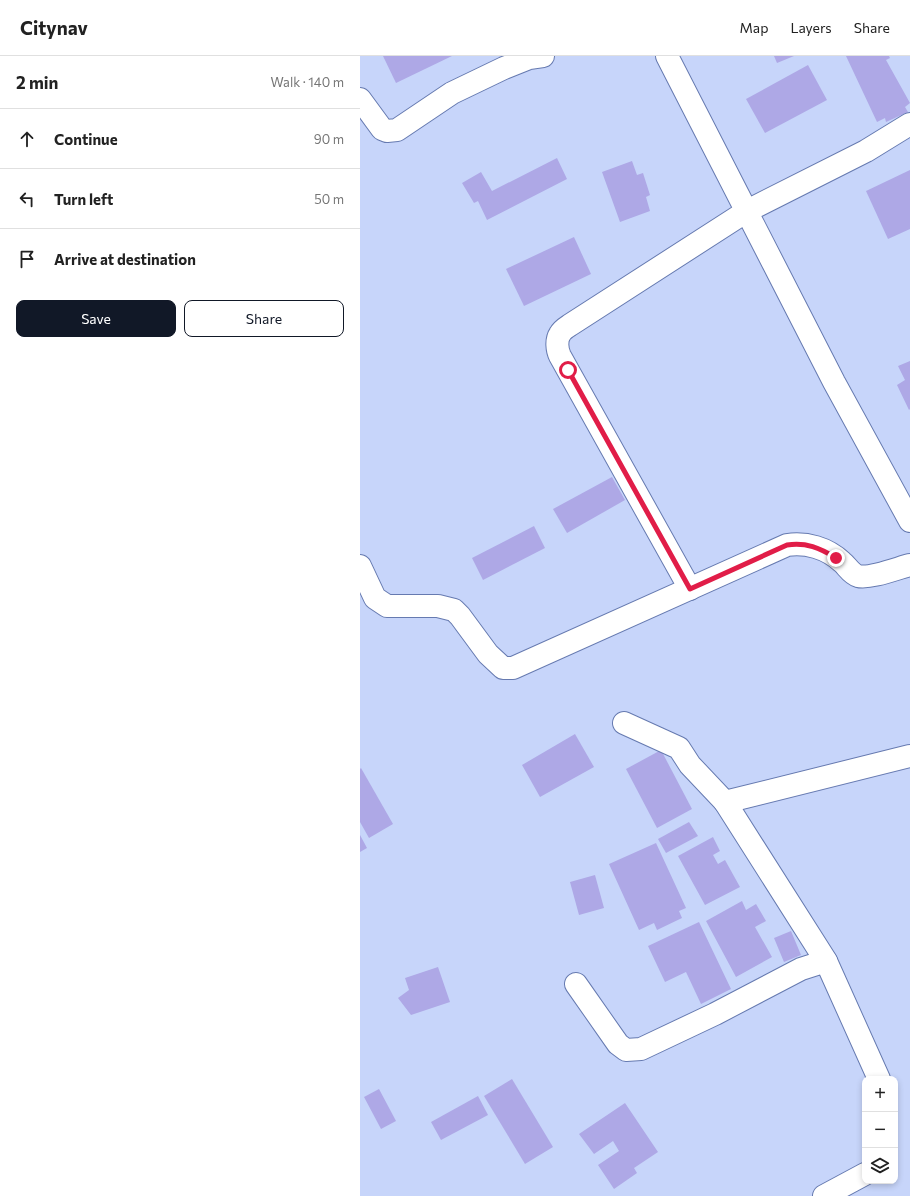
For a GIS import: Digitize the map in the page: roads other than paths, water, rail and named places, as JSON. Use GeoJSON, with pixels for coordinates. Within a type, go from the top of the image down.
{"type":"FeatureCollection","features":[{"type":"Feature","properties":{"kind":"street"},"geometry":{"type":"LineString","coordinates":[[360,99],[382,129],[387,131],[397,130],[452,93],[504,68],[529,58],[542,56]]}},
{"type":"Feature","properties":{"kind":"street"},"geometry":{"type":"LineString","coordinates":[[667,56],[834,382],[910,521]]}},
{"type":"Feature","properties":{"kind":"street"},"geometry":{"type":"LineString","coordinates":[[690,589],[557,351],[557,344],[560,334],[570,325],[747,211],[866,151],[910,124]]}},
{"type":"Feature","properties":{"kind":"street"},"geometry":{"type":"LineString","coordinates":[[360,566],[375,598],[387,606],[438,606],[454,610],[488,654],[503,668],[513,668],[787,545],[798,543],[824,550],[841,561],[852,572],[861,576],[910,565]]}},
{"type":"Feature","properties":{"kind":"street"},"geometry":{"type":"LineString","coordinates":[[624,723],[680,748],[690,765],[725,802],[826,961],[878,1076]]}},
{"type":"Feature","properties":{"kind":"street"},"geometry":{"type":"LineString","coordinates":[[725,802],[910,756]]}},
{"type":"Feature","properties":{"kind":"street"},"geometry":{"type":"LineString","coordinates":[[576,984],[618,1044],[626,1050],[641,1049],[715,1014],[801,969],[826,961]]}},
{"type":"Feature","properties":{"kind":"street"},"geometry":{"type":"LineString","coordinates":[[824,1196],[862,1176]]}}]}
